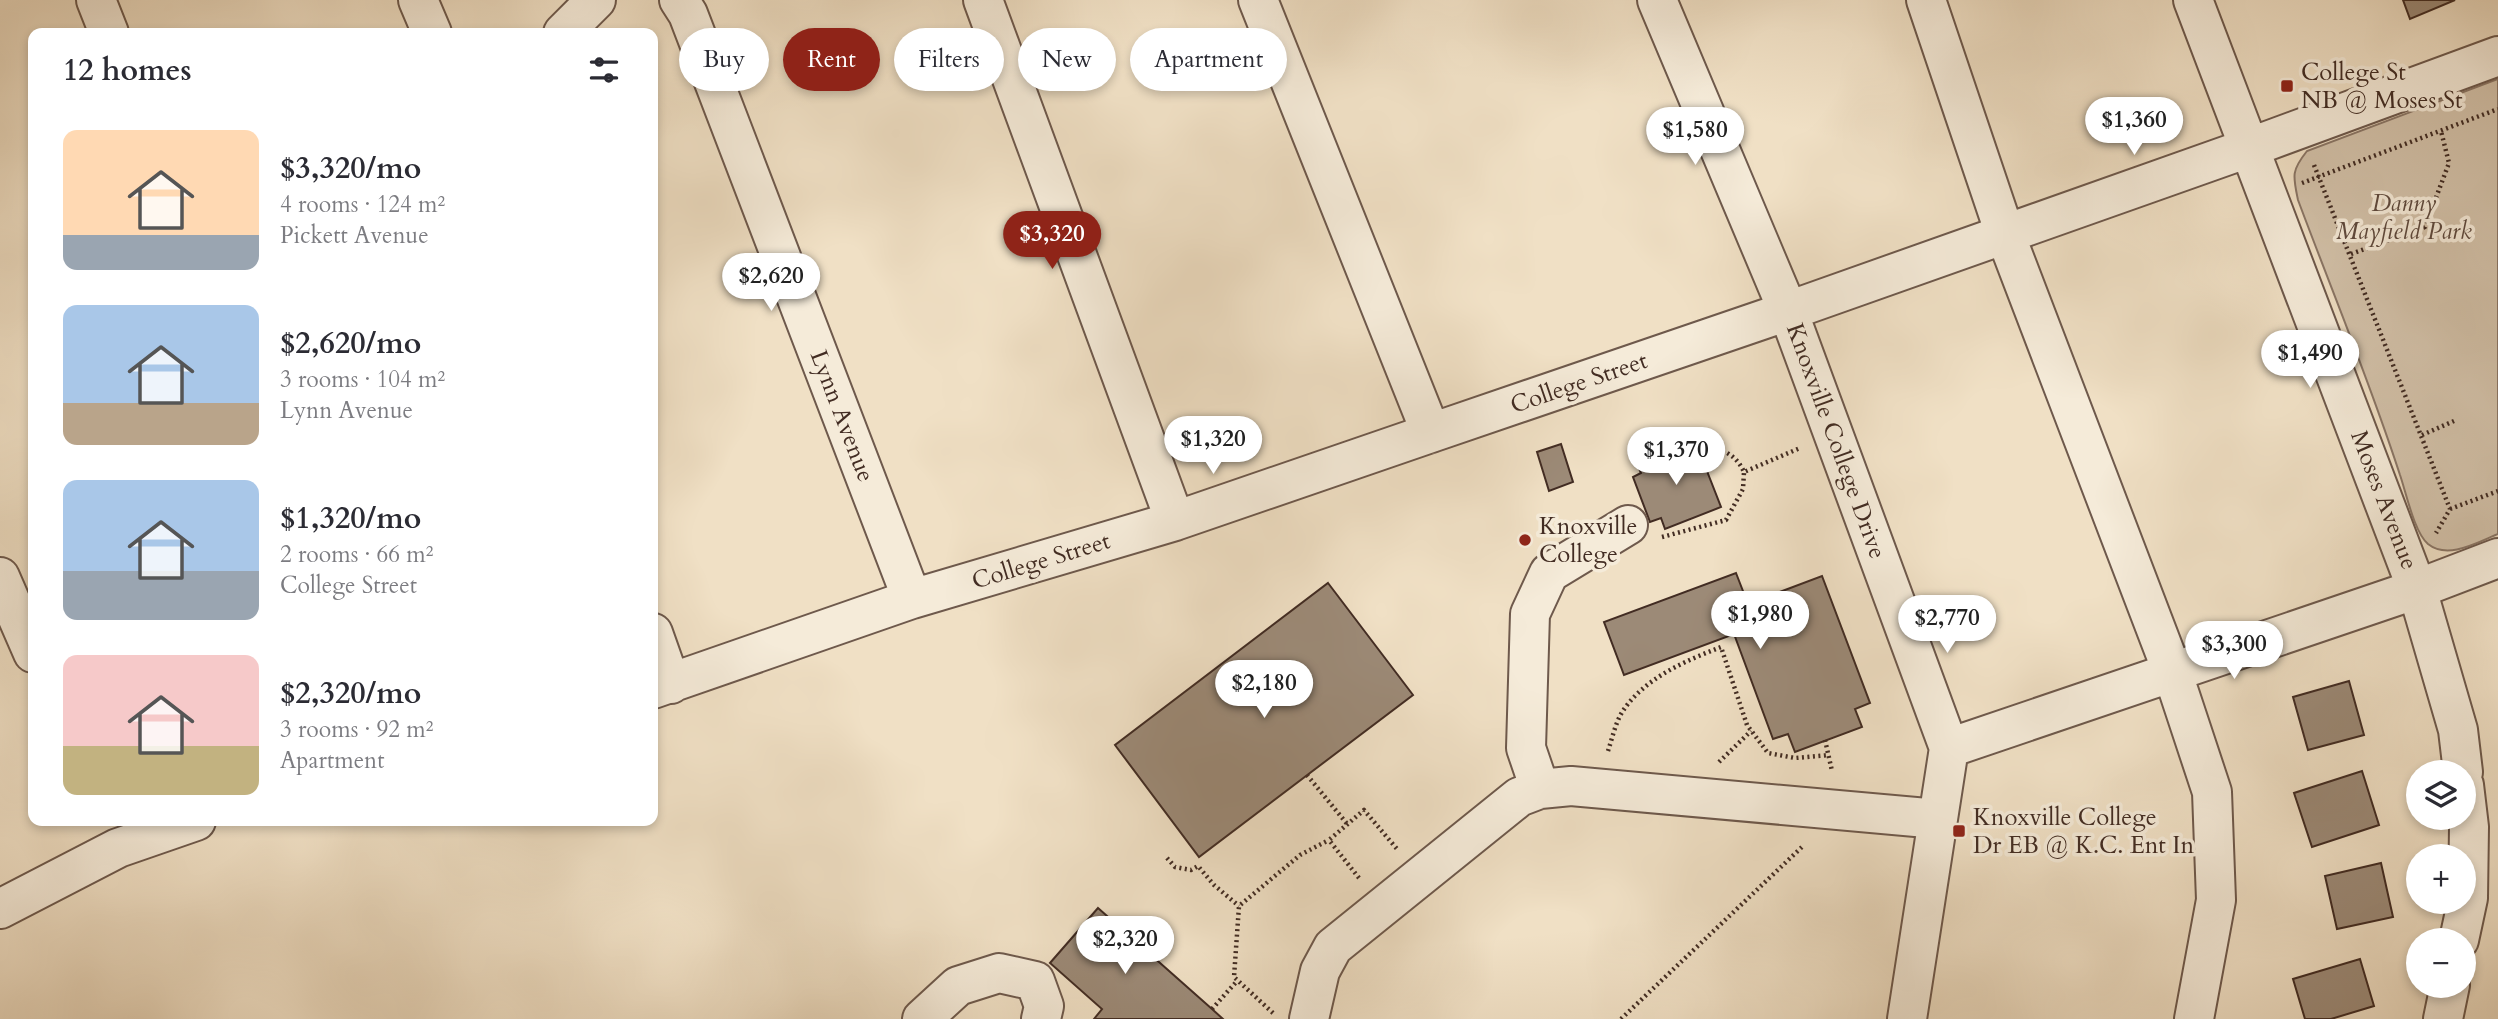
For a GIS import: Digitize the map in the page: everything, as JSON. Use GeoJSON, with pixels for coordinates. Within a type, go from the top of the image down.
{"type":"FeatureCollection","features":[{"type":"Feature","properties":{"kind":"street"},"geometry":{"type":"LineString","coordinates":[[96,0],[107,28]]}},
{"type":"Feature","properties":{"kind":"street"},"geometry":{"type":"LineString","coordinates":[[418,0],[430,28]]}},
{"type":"Feature","properties":{"kind":"street"},"geometry":{"type":"LineString","coordinates":[[568,28],[596,0]]}},
{"type":"Feature","properties":{"kind":"street","name":"Lynn Avenue"},"geometry":{"type":"LineString","coordinates":[[679,0],[688,14],[912,599]]}},
{"type":"Feature","properties":{"kind":"street"},"geometry":{"type":"LineString","coordinates":[[1258,0],[1431,433]]}},
{"type":"Feature","properties":{"kind":"street","name":"Knoxville College Drive"},"geometry":{"type":"LineString","coordinates":[[1657,0],[1788,311],[1950,748],[1907,1019]]}},
{"type":"Feature","properties":{"kind":"street"},"geometry":{"type":"LineString","coordinates":[[1926,0],[2005,234],[2172,671],[2212,792],[2216,900],[2194,1019]]}},
{"type":"Feature","properties":{"kind":"street","name":"Moses Avenue"},"geometry":{"type":"LineString","coordinates":[[2193,0],[2417,589],[2458,730],[2461,760]]}},
{"type":"Feature","properties":{"kind":"street"},"geometry":{"type":"LineString","coordinates":[[997,4],[1175,521]]}},
{"type":"Feature","properties":{"kind":"street","name":"College Street"},"geometry":{"type":"LineString","coordinates":[[662,686],[912,599],[1175,521],[1788,311],[2251,147],[2498,56]]}},
{"type":"Feature","properties":{"kind":"street"},"geometry":{"type":"LineString","coordinates":[[1540,789],[1526,748],[1530,614],[1549,573],[1628,525]]}},
{"type":"Feature","properties":{"kind":"street"},"geometry":{"type":"LineString","coordinates":[[1950,748],[2417,589],[2498,558]]}},
{"type":"Feature","properties":{"kind":"street"},"geometry":{"type":"LineString","coordinates":[[0,577],[28,641]]}},
{"type":"Feature","properties":{"kind":"street"},"geometry":{"type":"LineString","coordinates":[[658,662],[662,686]]}},
{"type":"Feature","properties":{"kind":"street"},"geometry":{"type":"LineString","coordinates":[[1309,1019],[1320,971],[1333,947],[1519,797],[1540,789],[1571,786],[1938,819]]}},
{"type":"Feature","properties":{"kind":"street"},"geometry":{"type":"LineString","coordinates":[[0,909],[112,834],[164,826]]}},
{"type":"Feature","properties":{"kind":"street"},"geometry":{"type":"LineString","coordinates":[[2467,928],[2483,902],[2470,830]]}},
{"type":"Feature","properties":{"kind":"street"},"geometry":{"type":"LineString","coordinates":[[922,1019],[958,986],[999,973],[1035,981],[1044,1006],[1041,1019]]}},
{"type":"Feature","properties":{"kind":"street"},"geometry":{"type":"LineString","coordinates":[[2443,1019],[2447,998]]}},
{"type":"Feature","properties":{"kind":"path"},"geometry":{"type":"LineString","coordinates":[[2292,187],[2498,109]]}},
{"type":"Feature","properties":{"kind":"path"},"geometry":{"type":"LineString","coordinates":[[2351,254],[2426,227],[2449,163],[2441,131]]}},
{"type":"Feature","properties":{"kind":"path"},"geometry":{"type":"LineString","coordinates":[[2311,160],[2351,254],[2450,509]]}},
{"type":"Feature","properties":{"kind":"path"},"geometry":{"type":"LineString","coordinates":[[2422,435],[2454,421]]}},
{"type":"Feature","properties":{"kind":"path"},"geometry":{"type":"LineString","coordinates":[[1744,472],[1833,433]]}},
{"type":"Feature","properties":{"kind":"path"},"geometry":{"type":"LineString","coordinates":[[1628,525],[1638,544],[1726,520],[1743,489],[1744,472],[1738,459],[1696,443]]}},
{"type":"Feature","properties":{"kind":"path"},"geometry":{"type":"LineString","coordinates":[[2430,542],[2450,509],[2498,491]]}},
{"type":"Feature","properties":{"kind":"path"},"geometry":{"type":"LineString","coordinates":[[1604,789],[1608,750],[1621,715],[1640,691],[1689,659],[1721,647],[1747,725],[1768,753],[1795,758],[1829,755]]}},
{"type":"Feature","properties":{"kind":"path"},"geometry":{"type":"LineString","coordinates":[[1307,775],[1348,825]]}},
{"type":"Feature","properties":{"kind":"path"},"geometry":{"type":"LineString","coordinates":[[1280,1019],[1234,977],[1239,906],[1300,855],[1329,840],[1364,810],[1419,877]]}},
{"type":"Feature","properties":{"kind":"path"},"geometry":{"type":"LineString","coordinates":[[1621,1019],[1841,810]]}},
{"type":"Feature","properties":{"kind":"path"},"geometry":{"type":"LineString","coordinates":[[1329,840],[1383,907]]}},
{"type":"Feature","properties":{"kind":"path"},"geometry":{"type":"LineString","coordinates":[[1167,858],[1175,867],[1191,870],[1198,866],[1214,885],[1239,906]]}},
{"type":"Feature","properties":{"kind":"path"},"geometry":{"type":"LineString","coordinates":[[1212,1009],[1237,981]]}},
{"type":"Feature","properties":{"kind":"green space","name":"Danny Mayfield Park"},"geometry":{"type":"Polygon","coordinates":[[[2498,79],[2498,534],[2463,548],[2445,550],[2428,544],[2415,521],[2376,406],[2298,200],[2295,174],[2307,151],[2498,79]]]}},
{"type":"Feature","properties":{"kind":"building"},"geometry":{"type":"Polygon","coordinates":[[[2403,0],[2455,0],[2410,19],[2403,0]]]}},
{"type":"Feature","properties":{"kind":"building"},"geometry":{"type":"Polygon","coordinates":[[[1696,443],[1721,507],[1665,529],[1661,518],[1650,522],[1633,477],[1641,473],[1638,466],[1696,443]]]}},
{"type":"Feature","properties":{"kind":"building"},"geometry":{"type":"Polygon","coordinates":[[[1561,444],[1573,482],[1549,491],[1537,452],[1561,444]]]}},
{"type":"Feature","properties":{"kind":"building"},"geometry":{"type":"Polygon","coordinates":[[[1736,573],[1748,604],[1822,576],[1870,703],[1855,709],[1862,727],[1795,752],[1788,734],[1773,739],[1734,634],[1624,675],[1604,622],[1736,573]]]}},
{"type":"Feature","properties":{"kind":"building"},"geometry":{"type":"Polygon","coordinates":[[[1328,583],[1413,695],[1199,857],[1115,745],[1328,583]]]}},
{"type":"Feature","properties":{"kind":"building"},"geometry":{"type":"Polygon","coordinates":[[[2349,681],[2364,735],[2308,750],[2293,697],[2349,681]]]}},
{"type":"Feature","properties":{"kind":"building"},"geometry":{"type":"Polygon","coordinates":[[[2362,771],[2379,825],[2312,847],[2294,793],[2362,771]]]}},
{"type":"Feature","properties":{"kind":"building"},"geometry":{"type":"Polygon","coordinates":[[[2381,863],[2393,917],[2337,929],[2325,876],[2381,863]]]}},
{"type":"Feature","properties":{"kind":"building"},"geometry":{"type":"Polygon","coordinates":[[[1098,908],[1223,1019],[1094,1019],[1102,1009],[1050,963],[1098,908]]]}},
{"type":"Feature","properties":{"kind":"building"},"geometry":{"type":"Polygon","coordinates":[[[2360,959],[2374,1006],[2331,1019],[2305,1019],[2293,979],[2360,959]]]}},
{"type":"Feature","properties":{"kind":"place","name":"College St NB @ Moses St"},"geometry":{"type":"Point","coordinates":[2287,86]}},
{"type":"Feature","properties":{"kind":"place","name":"Knoxville College"},"geometry":{"type":"Point","coordinates":[1525,540]}},
{"type":"Feature","properties":{"kind":"place","name":"Knoxville College Dr EB @ K.C. Ent In"},"geometry":{"type":"Point","coordinates":[1959,831]}}]}
